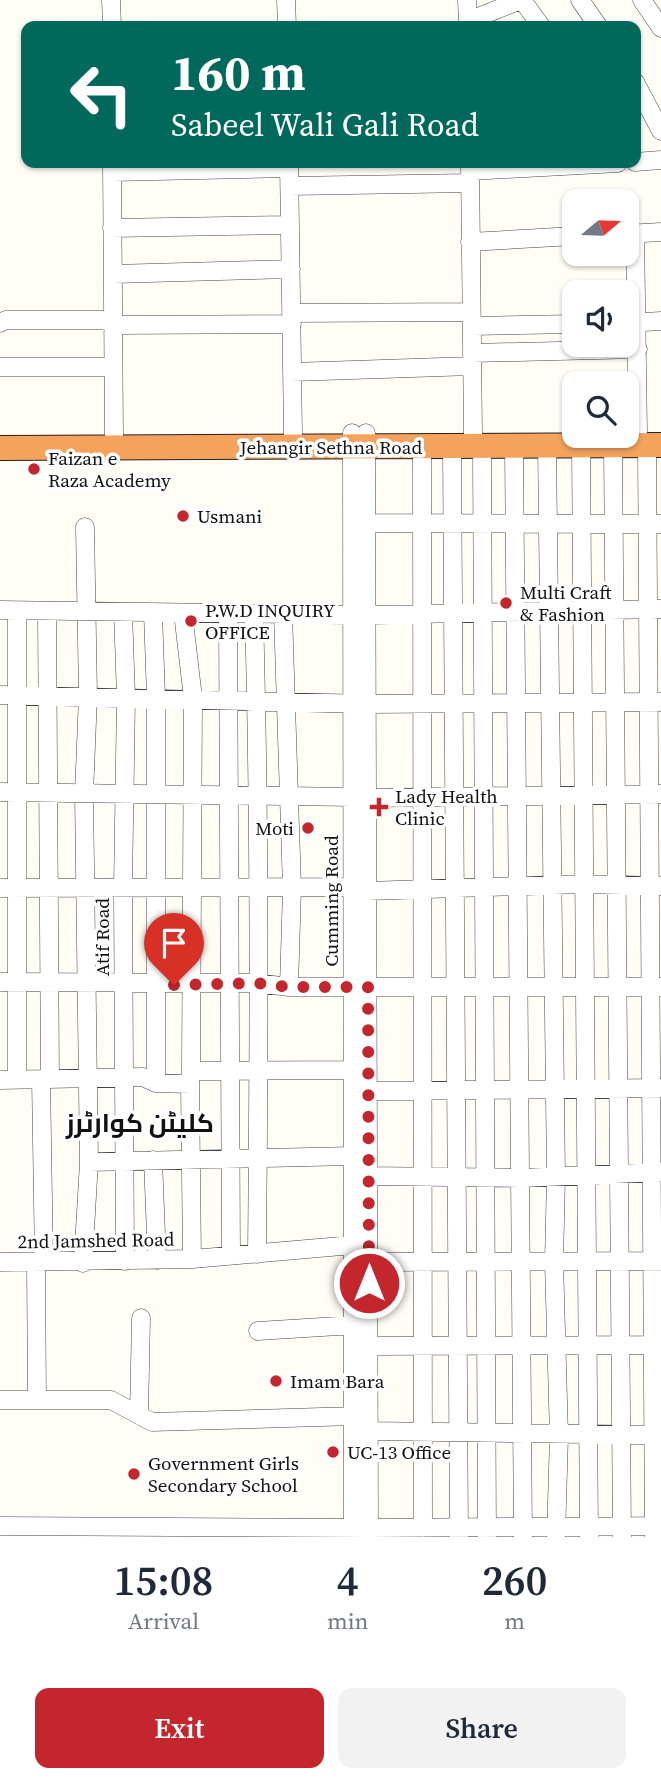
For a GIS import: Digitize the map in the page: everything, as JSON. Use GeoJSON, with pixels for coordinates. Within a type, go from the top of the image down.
{"type":"FeatureCollection","features":[{"type":"Feature","properties":{"kind":"highway","name":"Jehangir Sethna Road"},"geometry":{"type":"LineString","coordinates":[[0,434],[293,434],[422,447],[452,447],[478,440],[514,446],[562,443]]}},
{"type":"Feature","properties":{"kind":"highway","name":"Jehangir Sethna Road"},"geometry":{"type":"LineString","coordinates":[[0,448],[359,440],[562,440]]}},
{"type":"Feature","properties":{"kind":"street"},"geometry":{"type":"LineString","coordinates":[[111,0],[111,21]]}},
{"type":"Feature","properties":{"kind":"street"},"geometry":{"type":"LineString","coordinates":[[286,0],[287,21]]}},
{"type":"Feature","properties":{"kind":"street"},"geometry":{"type":"LineString","coordinates":[[467,0],[468,21]]}},
{"type":"Feature","properties":{"kind":"street"},"geometry":{"type":"LineString","coordinates":[[475,21],[522,0],[537,21]]}},
{"type":"Feature","properties":{"kind":"street"},"geometry":{"type":"LineString","coordinates":[[580,0],[595,21]]}},
{"type":"Feature","properties":{"kind":"street"},"geometry":{"type":"LineString","coordinates":[[642,0],[661,28]]}},
{"type":"Feature","properties":{"kind":"street"},"geometry":{"type":"LineString","coordinates":[[641,93],[661,131]]}},
{"type":"Feature","properties":{"kind":"street"},"geometry":{"type":"LineString","coordinates":[[641,162],[661,160]]}},
{"type":"Feature","properties":{"kind":"street"},"geometry":{"type":"LineString","coordinates":[[114,435],[112,168],[289,173],[470,172],[536,168]]}},
{"type":"Feature","properties":{"kind":"street"},"geometry":{"type":"LineString","coordinates":[[470,172],[472,360],[483,523],[487,1532]]}},
{"type":"Feature","properties":{"kind":"street"},"geometry":{"type":"LineString","coordinates":[[289,173],[293,434]]}},
{"type":"Feature","properties":{"kind":"street"},"geometry":{"type":"LineString","coordinates":[[113,228],[290,225]]}},
{"type":"Feature","properties":{"kind":"street"},"geometry":{"type":"LineString","coordinates":[[639,233],[661,232]]}},
{"type":"Feature","properties":{"kind":"street"},"geometry":{"type":"LineString","coordinates":[[470,242],[562,237]]}},
{"type":"Feature","properties":{"kind":"street"},"geometry":{"type":"LineString","coordinates":[[113,274],[291,269]]}},
{"type":"Feature","properties":{"kind":"street"},"geometry":{"type":"LineString","coordinates":[[0,323],[6,320],[105,320],[113,325],[291,319],[472,319],[562,323]]}},
{"type":"Feature","properties":{"kind":"street"},"geometry":{"type":"LineString","coordinates":[[639,323],[661,321]]}},
{"type":"Feature","properties":{"kind":"street"},"geometry":{"type":"LineString","coordinates":[[292,372],[562,354]]}},
{"type":"Feature","properties":{"kind":"street"},"geometry":{"type":"LineString","coordinates":[[0,1526],[22,1531],[361,1533],[423,1528],[459,1532],[656,1530],[658,1436],[654,524],[641,439],[638,357]]}},
{"type":"Feature","properties":{"kind":"street"},"geometry":{"type":"LineString","coordinates":[[0,367],[113,367]]}},
{"type":"Feature","properties":{"kind":"street"},"geometry":{"type":"LineString","coordinates":[[622,1532],[613,523],[641,439]]}},
{"type":"Feature","properties":{"kind":"street","name":"Cumming Road"},"geometry":{"type":"LineString","coordinates":[[359,440],[365,523],[359,615]]}},
{"type":"Feature","properties":{"kind":"street","name":"Cumming Road"},"geometry":{"type":"LineString","coordinates":[[359,440],[360,987],[369,1091],[369,1431],[361,1533]]}},
{"type":"Feature","properties":{"kind":"street"},"geometry":{"type":"LineString","coordinates":[[514,446],[523,1532]]}},
{"type":"Feature","properties":{"kind":"street"},"geometry":{"type":"LineString","coordinates":[[547,446],[556,1177],[554,1262],[559,1436],[556,1532]]}},
{"type":"Feature","properties":{"kind":"street"},"geometry":{"type":"LineString","coordinates":[[422,447],[423,1528]]}},
{"type":"Feature","properties":{"kind":"street"},"geometry":{"type":"LineString","coordinates":[[452,447],[459,1532]]}},
{"type":"Feature","properties":{"kind":"street"},"geometry":{"type":"LineString","coordinates":[[577,448],[581,523],[583,987],[587,1088],[591,1437],[589,1532]]}},
{"type":"Feature","properties":{"kind":"street"},"geometry":{"type":"LineString","coordinates":[[365,523],[654,524]]}},
{"type":"Feature","properties":{"kind":"street"},"geometry":{"type":"LineString","coordinates":[[83,1263],[89,1162],[84,794],[88,696],[85,527]]}},
{"type":"Feature","properties":{"kind":"street"},"geometry":{"type":"LineString","coordinates":[[353,1070],[229,1071],[156,1083],[143,1077],[9,1080],[9,982],[18,889],[9,792],[8,610],[359,615],[655,609]]}},
{"type":"Feature","properties":{"kind":"street"},"geometry":{"type":"LineString","coordinates":[[37,1400],[50,984],[47,611]]}},
{"type":"Feature","properties":{"kind":"street","name":"Atif Road"},"geometry":{"type":"LineString","coordinates":[[123,612],[126,697],[123,887],[125,1261]]}},
{"type":"Feature","properties":{"kind":"street"},"geometry":{"type":"LineString","coordinates":[[153,613],[156,698],[156,1083]]}},
{"type":"Feature","properties":{"kind":"street"},"geometry":{"type":"LineString","coordinates":[[183,613],[193,698],[192,1259]]}},
{"type":"Feature","properties":{"kind":"street"},"geometry":{"type":"LineString","coordinates":[[228,614],[231,1255]]}},
{"type":"Feature","properties":{"kind":"street"},"geometry":{"type":"LineString","coordinates":[[254,614],[259,798],[256,890],[257,1254]]}},
{"type":"Feature","properties":{"kind":"street"},"geometry":{"type":"LineString","coordinates":[[283,614],[292,888],[289,987]]}},
{"type":"Feature","properties":{"kind":"street"},"geometry":{"type":"LineString","coordinates":[[8,695],[422,704],[655,702]]}},
{"type":"Feature","properties":{"kind":"street"},"geometry":{"type":"LineString","coordinates":[[9,792],[259,798],[655,795]]}},
{"type":"Feature","properties":{"kind":"street"},"geometry":{"type":"LineString","coordinates":[[0,888],[229,886],[256,890],[583,884],[615,887],[656,886]]}},
{"type":"Feature","properties":{"kind":"street"},"geometry":{"type":"LineString","coordinates":[[9,982],[156,985],[256,983],[289,987],[656,987]]}},
{"type":"Feature","properties":{"kind":"street","name":"Cumming Road"},"geometry":{"type":"LineString","coordinates":[[360,987],[353,1070],[353,1245],[355,1416],[361,1533]]}},
{"type":"Feature","properties":{"kind":"street"},"geometry":{"type":"LineString","coordinates":[[369,1091],[657,1088]]}},
{"type":"Feature","properties":{"kind":"street"},"geometry":{"type":"LineString","coordinates":[[89,1162],[353,1156]]}},
{"type":"Feature","properties":{"kind":"street"},"geometry":{"type":"LineString","coordinates":[[153,1160],[158,1260]]}},
{"type":"Feature","properties":{"kind":"street"},"geometry":{"type":"LineString","coordinates":[[369,1176],[485,1179],[657,1172]]}},
{"type":"Feature","properties":{"kind":"street","name":"2nd Jamshed Road"},"geometry":{"type":"LineString","coordinates":[[0,1262],[83,1263],[192,1259],[353,1245]]}},
{"type":"Feature","properties":{"kind":"street"},"geometry":{"type":"LineString","coordinates":[[369,1262],[587,1263],[618,1259],[657,1261]]}},
{"type":"Feature","properties":{"kind":"street"},"geometry":{"type":"LineString","coordinates":[[139,1415],[141,1318]]}},
{"type":"Feature","properties":{"kind":"street"},"geometry":{"type":"LineString","coordinates":[[258,1331],[354,1325]]}},
{"type":"Feature","properties":{"kind":"street"},"geometry":{"type":"LineString","coordinates":[[369,1346],[657,1346]]}},
{"type":"Feature","properties":{"kind":"street"},"geometry":{"type":"LineString","coordinates":[[0,1400],[111,1400],[152,1422],[355,1416]]}},
{"type":"Feature","properties":{"kind":"street"},"geometry":{"type":"LineString","coordinates":[[369,1431],[591,1437],[658,1436]]}},
{"type":"Feature","properties":{"kind":"place","name":"Faizan e Raza Academy"},"geometry":{"type":"Point","coordinates":[34,469]}},
{"type":"Feature","properties":{"kind":"place","name":"Usmani"},"geometry":{"type":"Point","coordinates":[183,516]}},
{"type":"Feature","properties":{"kind":"place","name":"Multi Craft & Fashion"},"geometry":{"type":"Point","coordinates":[506,603]}},
{"type":"Feature","properties":{"kind":"place","name":"P.W.D INQUIRY OFFICE"},"geometry":{"type":"Point","coordinates":[191,621]}},
{"type":"Feature","properties":{"kind":"place","name":"Lady Health Clinic"},"geometry":{"type":"Point","coordinates":[379,807]}},
{"type":"Feature","properties":{"kind":"place","name":"Moti"},"geometry":{"type":"Point","coordinates":[308,828]}},
{"type":"Feature","properties":{"kind":"place","name":"Imam Bara"},"geometry":{"type":"Point","coordinates":[276,1381]}},
{"type":"Feature","properties":{"kind":"place","name":"UC-13 Office"},"geometry":{"type":"Point","coordinates":[333,1452]}},
{"type":"Feature","properties":{"kind":"place","name":"Government Girls Secondary School"},"geometry":{"type":"Point","coordinates":[134,1474]}},
{"type":"Feature","properties":{"kind":"district","name":"کلیٹن کوارٹرز"},"geometry":{"type":"Point","coordinates":[140,1123]}},
{"type":"Feature","properties":{"kind":"route"},"geometry":{"type":"LineString","coordinates":[[174,985],[256,983],[289,987],[368,987],[369,1283]]}}]}
